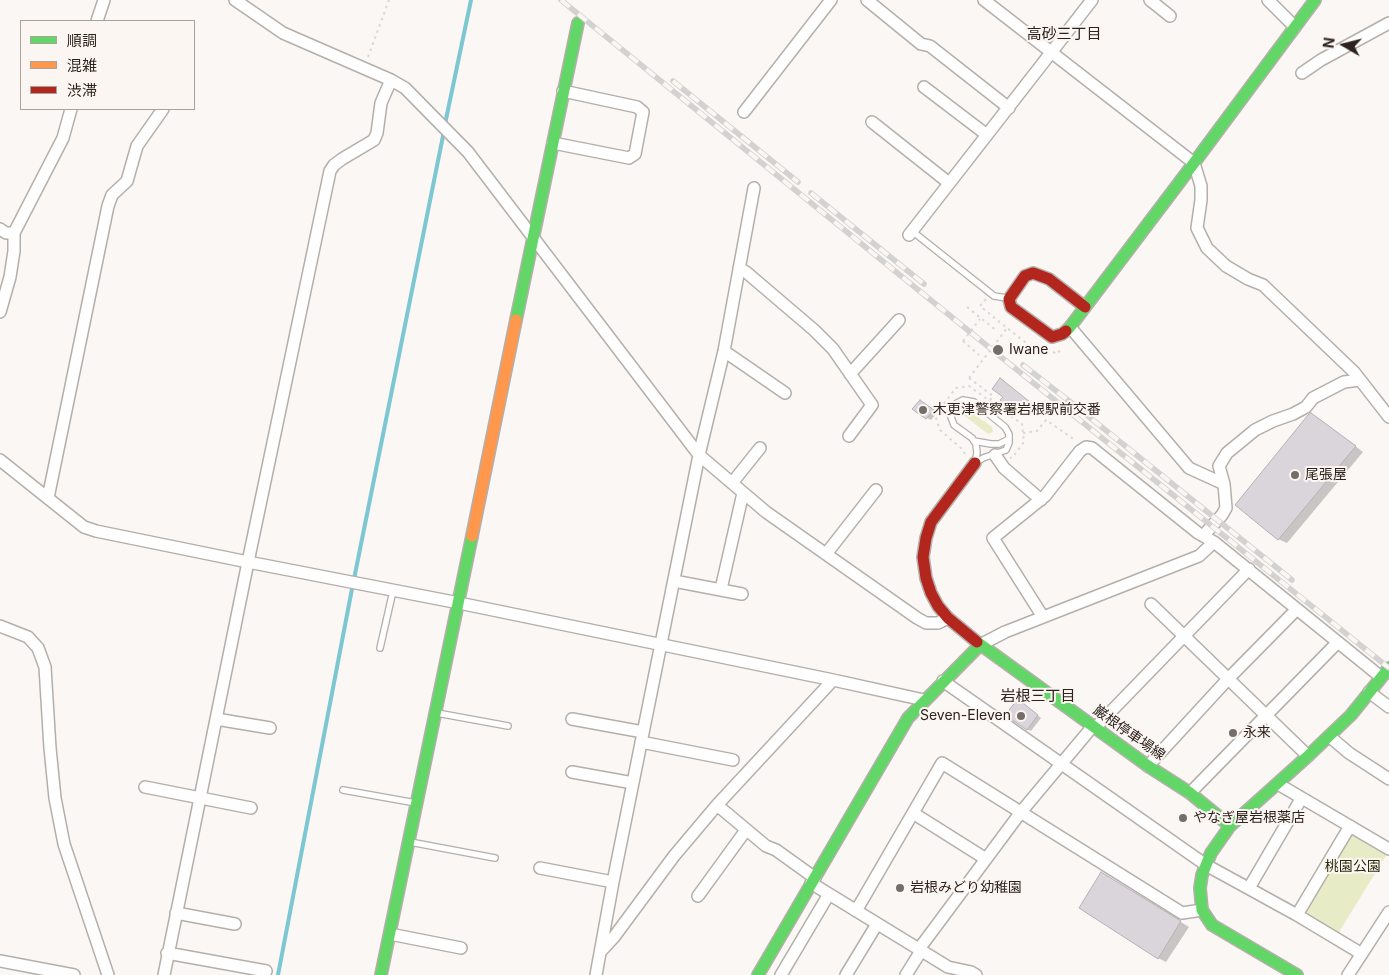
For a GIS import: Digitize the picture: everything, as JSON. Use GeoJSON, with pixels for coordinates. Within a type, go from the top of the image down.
{"type":"FeatureCollection","features":[{"type":"Feature","properties":{"kind":"street"},"geometry":{"type":"LineString","coordinates":[[97,20],[104,0]]}},
{"type":"Feature","properties":{"kind":"street"},"geometry":{"type":"LineString","coordinates":[[235,0],[283,33],[405,88],[468,152],[699,455],[766,512],[917,618],[926,622],[938,623],[948,618]]}},
{"type":"Feature","properties":{"kind":"street"},"geometry":{"type":"LineString","coordinates":[[744,112],[831,0]]}},
{"type":"Feature","properties":{"kind":"street"},"geometry":{"type":"LineString","coordinates":[[867,0],[921,44],[930,46],[1009,108]]}},
{"type":"Feature","properties":{"kind":"street"},"geometry":{"type":"LineString","coordinates":[[984,0],[1194,163],[1201,186],[1197,228],[1207,248],[1226,266],[1248,279],[1263,285],[1354,372],[1389,417]]}},
{"type":"Feature","properties":{"kind":"street"},"geometry":{"type":"LineString","coordinates":[[910,233],[1092,0]]}},
{"type":"Feature","properties":{"kind":"street"},"geometry":{"type":"LineString","coordinates":[[1150,0],[1170,16]]}},
{"type":"Feature","properties":{"kind":"street"},"geometry":{"type":"LineString","coordinates":[[1268,0],[1295,26]]}},
{"type":"Feature","properties":{"kind":"street"},"geometry":{"type":"LineString","coordinates":[[1085,306],[1049,279],[1033,273],[1025,276],[1009,298],[1011,307],[1052,338],[1062,334],[1070,326],[1194,163],[1315,0]]}},
{"type":"Feature","properties":{"kind":"street"},"geometry":{"type":"LineString","coordinates":[[381,975],[578,23]]}},
{"type":"Feature","properties":{"kind":"street"},"geometry":{"type":"LineString","coordinates":[[1302,73],[1321,60],[1389,23]]}},
{"type":"Feature","properties":{"kind":"street"},"geometry":{"type":"LineString","coordinates":[[164,975],[330,171],[334,164],[374,140],[377,133],[381,103],[390,80]]}},
{"type":"Feature","properties":{"kind":"street"},"geometry":{"type":"LineString","coordinates":[[924,87],[987,136]]}},
{"type":"Feature","properties":{"kind":"street"},"geometry":{"type":"LineString","coordinates":[[553,143],[628,158],[634,154],[644,112],[637,107],[564,91]]}},
{"type":"Feature","properties":{"kind":"street"},"geometry":{"type":"LineString","coordinates":[[0,312],[10,276],[14,251],[14,233],[63,138],[71,110]]}},
{"type":"Feature","properties":{"kind":"street"},"geometry":{"type":"LineString","coordinates":[[48,498],[108,206],[112,195],[126,181],[137,146],[162,110]]}},
{"type":"Feature","properties":{"kind":"street"},"geometry":{"type":"LineString","coordinates":[[872,122],[949,183]]}},
{"type":"Feature","properties":{"kind":"street"},"geometry":{"type":"LineString","coordinates":[[596,975],[699,455],[724,351],[754,188]]}},
{"type":"Feature","properties":{"kind":"street"},"geometry":{"type":"LineString","coordinates":[[0,229],[6,233],[14,233]]}},
{"type":"Feature","properties":{"kind":"street"},"geometry":{"type":"LineString","coordinates":[[739,268],[814,330],[833,349],[872,405],[849,436]]}},
{"type":"Feature","properties":{"kind":"street"},"geometry":{"type":"LineString","coordinates":[[850,374],[899,320]]}},
{"type":"Feature","properties":{"kind":"street"},"geometry":{"type":"LineString","coordinates":[[1070,326],[1189,468],[1224,484]]}},
{"type":"Feature","properties":{"kind":"street"},"geometry":{"type":"LineString","coordinates":[[724,351],[785,393]]}},
{"type":"Feature","properties":{"kind":"street"},"geometry":{"type":"LineString","coordinates":[[1203,536],[1226,508],[1220,466],[1227,453],[1255,430],[1306,407],[1313,398],[1344,382],[1360,380]]}},
{"type":"Feature","properties":{"kind":"street"},"geometry":{"type":"LineString","coordinates":[[1043,617],[993,538],[1041,500],[1080,451],[1086,447],[1092,448],[1203,536],[1214,542],[1338,642],[1385,673],[1350,715],[1329,736],[1230,826],[1217,843],[1206,865],[1200,888],[1202,910],[1207,919],[1212,925],[1297,975]]}},
{"type":"Feature","properties":{"kind":"street"},"geometry":{"type":"LineString","coordinates":[[732,483],[760,448]]}},
{"type":"Feature","properties":{"kind":"street"},"geometry":{"type":"LineString","coordinates":[[995,455],[1004,468],[1041,500]]}},
{"type":"Feature","properties":{"kind":"street"},"geometry":{"type":"LineString","coordinates":[[0,460],[84,526],[96,531],[459,603],[924,700]]}},
{"type":"Feature","properties":{"kind":"street","name":"巌根停車場線"},"geometry":{"type":"LineString","coordinates":[[975,463],[931,522],[926,538],[923,558],[926,578],[938,606],[948,618],[980,645],[1148,766],[1190,793],[1230,826]]}},
{"type":"Feature","properties":{"kind":"street"},"geometry":{"type":"LineString","coordinates":[[826,554],[876,490]]}},
{"type":"Feature","properties":{"kind":"street"},"geometry":{"type":"LineString","coordinates":[[721,589],[743,493]]}},
{"type":"Feature","properties":{"kind":"street"},"geometry":{"type":"LineString","coordinates":[[758,975],[908,718],[980,645],[1006,632],[1199,556],[1214,542]]}},
{"type":"Feature","properties":{"kind":"street"},"geometry":{"type":"LineString","coordinates":[[906,975],[920,950],[986,859],[1021,812],[1062,763],[1094,727],[1248,569]]}},
{"type":"Feature","properties":{"kind":"street"},"geometry":{"type":"LineString","coordinates":[[674,581],[742,594]]}},
{"type":"Feature","properties":{"kind":"street"},"geometry":{"type":"LineString","coordinates":[[1151,604],[1308,756]]}},
{"type":"Feature","properties":{"kind":"street"},"geometry":{"type":"LineString","coordinates":[[1148,766],[1228,679],[1297,609]]}},
{"type":"Feature","properties":{"kind":"street"},"geometry":{"type":"LineString","coordinates":[[0,626],[28,637],[38,648],[45,667],[55,798],[64,844],[108,975]]}},
{"type":"Feature","properties":{"kind":"street"},"geometry":{"type":"LineString","coordinates":[[1190,793],[1338,642]]}},
{"type":"Feature","properties":{"kind":"street"},"geometry":{"type":"LineString","coordinates":[[601,950],[614,937],[674,856],[717,805],[833,680]]}},
{"type":"Feature","properties":{"kind":"street"},"geometry":{"type":"LineString","coordinates":[[943,681],[1206,865],[1297,915],[1362,954]]}},
{"type":"Feature","properties":{"kind":"street"},"geometry":{"type":"LineString","coordinates":[[1369,692],[1389,707]]}},
{"type":"Feature","properties":{"kind":"street"},"geometry":{"type":"LineString","coordinates":[[216,719],[270,728]]}},
{"type":"Feature","properties":{"kind":"street"},"geometry":{"type":"LineString","coordinates":[[572,719],[733,760]]}},
{"type":"Feature","properties":{"kind":"street"},"geometry":{"type":"LineString","coordinates":[[1329,736],[1349,753],[1389,780]]}},
{"type":"Feature","properties":{"kind":"street"},"geometry":{"type":"LineString","coordinates":[[856,911],[942,763],[1182,913],[1202,910]]}},
{"type":"Feature","properties":{"kind":"street"},"geometry":{"type":"LineString","coordinates":[[572,772],[633,784]]}},
{"type":"Feature","properties":{"kind":"street"},"geometry":{"type":"LineString","coordinates":[[1278,784],[1389,849]]}},
{"type":"Feature","properties":{"kind":"street"},"geometry":{"type":"LineString","coordinates":[[144,787],[251,808]]}},
{"type":"Feature","properties":{"kind":"street"},"geometry":{"type":"LineString","coordinates":[[1249,888],[1301,799]]}},
{"type":"Feature","properties":{"kind":"street"},"geometry":{"type":"LineString","coordinates":[[717,805],[766,846],[776,850],[829,894],[948,968],[972,974]]}},
{"type":"Feature","properties":{"kind":"street"},"geometry":{"type":"LineString","coordinates":[[913,813],[986,859]]}},
{"type":"Feature","properties":{"kind":"street"},"geometry":{"type":"LineString","coordinates":[[1297,915],[1350,826]]}},
{"type":"Feature","properties":{"kind":"street"},"geometry":{"type":"LineString","coordinates":[[698,896],[746,830]]}},
{"type":"Feature","properties":{"kind":"street"},"geometry":{"type":"LineString","coordinates":[[540,868],[613,882]]}},
{"type":"Feature","properties":{"kind":"street"},"geometry":{"type":"LineString","coordinates":[[782,975],[829,894]]}},
{"type":"Feature","properties":{"kind":"street"},"geometry":{"type":"LineString","coordinates":[[1348,975],[1389,912]]}},
{"type":"Feature","properties":{"kind":"street"},"geometry":{"type":"LineString","coordinates":[[176,913],[235,924]]}},
{"type":"Feature","properties":{"kind":"street"},"geometry":{"type":"LineString","coordinates":[[846,975],[877,924]]}},
{"type":"Feature","properties":{"kind":"street"},"geometry":{"type":"LineString","coordinates":[[390,934],[461,948]]}},
{"type":"Feature","properties":{"kind":"street"},"geometry":{"type":"LineString","coordinates":[[168,953],[266,971]]}},
{"type":"Feature","properties":{"kind":"street"},"geometry":{"type":"LineString","coordinates":[[0,960],[74,975]]}},
{"type":"Feature","properties":{"kind":"lane"},"geometry":{"type":"LineString","coordinates":[[910,233],[994,296],[1009,298]]}},
{"type":"Feature","properties":{"kind":"lane"},"geometry":{"type":"LineString","coordinates":[[975,463],[983,458],[1006,450],[1009,439],[1010,434],[1005,427],[974,402],[963,400],[957,403],[952,409],[951,417],[954,425],[974,441],[999,444],[1009,439]]}},
{"type":"Feature","properties":{"kind":"lane"},"geometry":{"type":"LineString","coordinates":[[974,441],[977,453],[975,463]]}},
{"type":"Feature","properties":{"kind":"lane"},"geometry":{"type":"LineString","coordinates":[[380,648],[393,590]]}},
{"type":"Feature","properties":{"kind":"lane"},"geometry":{"type":"LineString","coordinates":[[435,713],[508,726]]}},
{"type":"Feature","properties":{"kind":"lane"},"geometry":{"type":"LineString","coordinates":[[343,790],[416,803]]}},
{"type":"Feature","properties":{"kind":"lane"},"geometry":{"type":"LineString","coordinates":[[408,842],[495,858]]}},
{"type":"Feature","properties":{"kind":"path"},"geometry":{"type":"LineString","coordinates":[[364,68],[389,0]]}},
{"type":"Feature","properties":{"kind":"path"},"geometry":{"type":"LineString","coordinates":[[986,299],[980,306],[1034,349],[1039,351],[1043,346]]}},
{"type":"Feature","properties":{"kind":"path"},"geometry":{"type":"LineString","coordinates":[[967,307],[996,332]]}},
{"type":"Feature","properties":{"kind":"path"},"geometry":{"type":"LineString","coordinates":[[979,354],[963,341],[980,318]]}},
{"type":"Feature","properties":{"kind":"path"},"geometry":{"type":"LineString","coordinates":[[989,401],[993,396],[969,378],[1007,328]]}},
{"type":"Feature","properties":{"kind":"path"},"geometry":{"type":"LineString","coordinates":[[1023,433],[1037,431],[1046,420],[1085,448]]}},
{"type":"Feature","properties":{"kind":"green space"},"geometry":{"type":"Polygon","coordinates":[[[965,408],[992,427],[993,432],[988,434],[962,414],[961,410],[965,408]]]}},
{"type":"Feature","properties":{"kind":"green space","name":"桃園公園"},"geometry":{"type":"Polygon","coordinates":[[[1348,831],[1387,854],[1336,937],[1299,915],[1348,831]]]}},
{"type":"Feature","properties":{"kind":"building"},"geometry":{"type":"Polygon","coordinates":[[[1000,378],[1030,402],[1019,415],[1016,413],[1014,416],[1006,410],[1008,407],[1000,400],[1003,397],[992,389],[1000,378]]]}},
{"type":"Feature","properties":{"kind":"building"},"geometry":{"type":"Polygon","coordinates":[[[920,400],[934,410],[926,419],[912,409],[920,400]]]}},
{"type":"Feature","properties":{"kind":"building","name":"尾張屋"},"geometry":{"type":"Polygon","coordinates":[[[1311,413],[1356,446],[1278,540],[1235,505],[1311,413]]]}},
{"type":"Feature","properties":{"kind":"building","name":"Seven-Eleven"},"geometry":{"type":"Polygon","coordinates":[[[1018,699],[1038,715],[1027,730],[1005,715],[1018,699]]]}},
{"type":"Feature","properties":{"kind":"building"},"geometry":{"type":"Polygon","coordinates":[[[1101,872],[1181,921],[1158,959],[1079,908],[1101,872]]]}},
{"type":"Feature","properties":{"kind":"waterway"},"geometry":{"type":"LineString","coordinates":[[445,124],[471,0]]}},
{"type":"Feature","properties":{"kind":"waterway"},"geometry":{"type":"LineString","coordinates":[[278,975],[351,594],[444,131]]}},
{"type":"Feature","properties":{"kind":"railway"},"geometry":{"type":"LineString","coordinates":[[561,0],[996,353],[1389,668]]}},
{"type":"Feature","properties":{"kind":"railway"},"geometry":{"type":"LineString","coordinates":[[673,81],[798,182]]}},
{"type":"Feature","properties":{"kind":"railway"},"geometry":{"type":"LineString","coordinates":[[811,193],[924,284]]}},
{"type":"Feature","properties":{"kind":"railway"},"geometry":{"type":"LineString","coordinates":[[1023,365],[1292,580]]}},
{"type":"Feature","properties":{"kind":"traffic: fast"},"geometry":{"type":"LineString","coordinates":[[1066,331],[1315,0]]}},
{"type":"Feature","properties":{"kind":"traffic: fast"},"geometry":{"type":"LineString","coordinates":[[516,320],[578,23]]}},
{"type":"Feature","properties":{"kind":"traffic: fast"},"geometry":{"type":"LineString","coordinates":[[381,975],[472,536]]}},
{"type":"Feature","properties":{"kind":"traffic: fast"},"geometry":{"type":"LineString","coordinates":[[977,642],[1148,766],[1190,793],[1230,826]]}},
{"type":"Feature","properties":{"kind":"traffic: fast"},"geometry":{"type":"LineString","coordinates":[[758,975],[908,718],[980,645]]}},
{"type":"Feature","properties":{"kind":"traffic: fast"},"geometry":{"type":"LineString","coordinates":[[1297,975],[1212,925],[1202,910],[1200,888],[1202,875],[1211,853],[1230,826],[1351,715],[1389,668]]}},
{"type":"Feature","properties":{"kind":"traffic: slow"},"geometry":{"type":"LineString","coordinates":[[472,536],[516,320]]}},
{"type":"Feature","properties":{"kind":"traffic: jam"},"geometry":{"type":"LineString","coordinates":[[1066,331],[1052,337],[1011,307],[1009,299],[1025,276],[1033,273],[1049,279],[1085,307]]}},
{"type":"Feature","properties":{"kind":"traffic: jam"},"geometry":{"type":"LineString","coordinates":[[975,463],[931,522],[923,557],[926,578],[938,606],[948,618],[977,642]]}},
{"type":"Feature","properties":{"kind":"place","name":"Iwane"},"geometry":{"type":"Point","coordinates":[998,350]}},
{"type":"Feature","properties":{"kind":"place","name":"木更津警察署岩根駅前交番"},"geometry":{"type":"Point","coordinates":[923,410]}},
{"type":"Feature","properties":{"kind":"place","name":"尾張屋"},"geometry":{"type":"Point","coordinates":[1295,475]}},
{"type":"Feature","properties":{"kind":"place","name":"Seven-Eleven"},"geometry":{"type":"Point","coordinates":[1021,716]}},
{"type":"Feature","properties":{"kind":"place","name":"永来"},"geometry":{"type":"Point","coordinates":[1233,733]}},
{"type":"Feature","properties":{"kind":"place","name":"やなぎ屋岩根薬店"},"geometry":{"type":"Point","coordinates":[1183,818]}},
{"type":"Feature","properties":{"kind":"place","name":"岩根みどり幼稚園"},"geometry":{"type":"Point","coordinates":[900,888]}},
{"type":"Feature","properties":{"kind":"district","name":"高砂三丁目"},"geometry":{"type":"Point","coordinates":[1064,34]}},
{"type":"Feature","properties":{"kind":"district","name":"岩根三丁目"},"geometry":{"type":"Point","coordinates":[1038,696]}}]}
